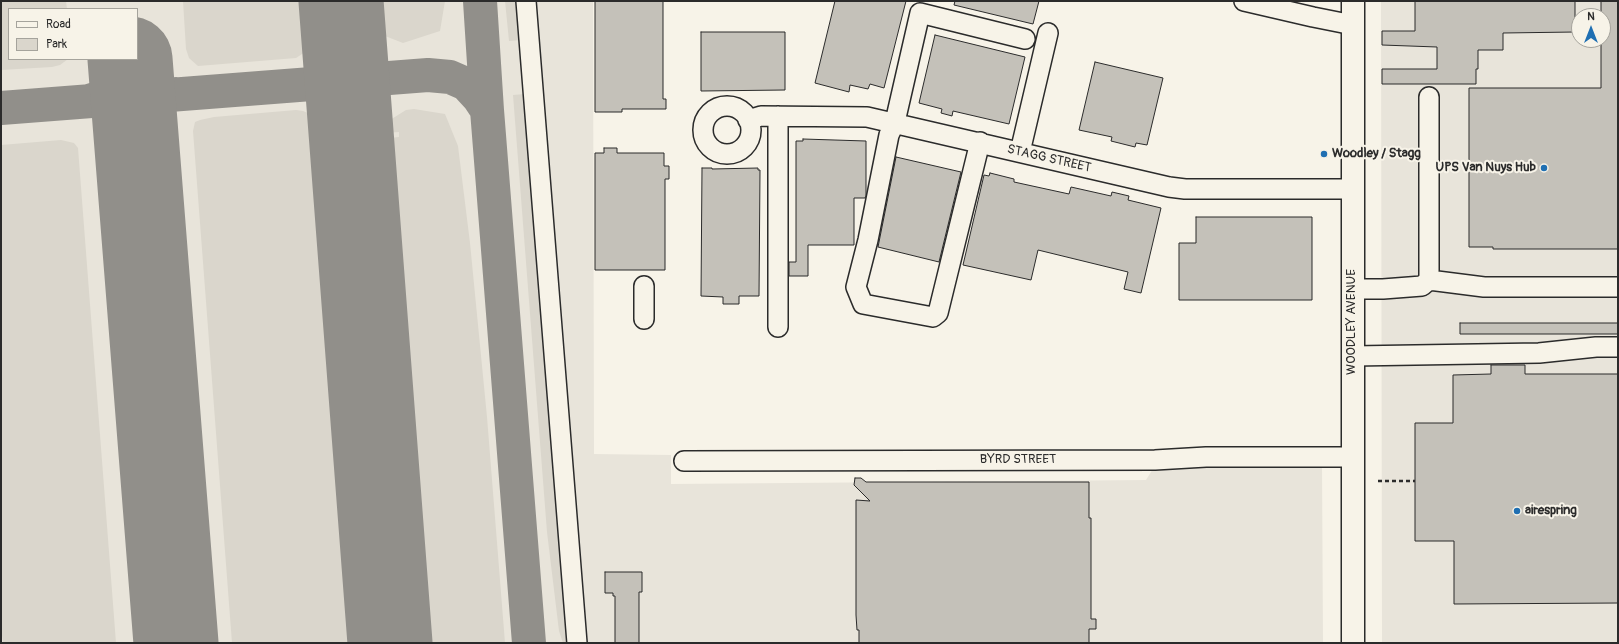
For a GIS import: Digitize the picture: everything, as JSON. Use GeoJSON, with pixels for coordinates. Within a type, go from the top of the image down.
{"type":"FeatureCollection","features":[{"type":"Feature","properties":{"kind":"main road","name":"WOODLEY AVENUE"},"geometry":{"type":"LineString","coordinates":[[1352,643],[1353,1]]}},
{"type":"Feature","properties":{"kind":"street"},"geometry":{"type":"LineString","coordinates":[[526,1],[577,643]]}},
{"type":"Feature","properties":{"kind":"street"},"geometry":{"type":"LineString","coordinates":[[1244,1],[1313,17],[1353,24]]}},
{"type":"Feature","properties":{"kind":"street"},"geometry":{"type":"LineString","coordinates":[[980,142],[938,313],[933,317],[863,304],[856,288],[868,240],[889,135],[895,122],[922,7],[1025,39]]}},
{"type":"Feature","properties":{"kind":"street"},"geometry":{"type":"LineString","coordinates":[[1020,152],[1048,33]]}},
{"type":"Feature","properties":{"kind":"street"},"geometry":{"type":"LineString","coordinates":[[1352,289],[1383,289],[1422,286],[1428,280],[1428,97]]}},
{"type":"Feature","properties":{"kind":"street","name":"STAGG STREET"},"geometry":{"type":"LineString","coordinates":[[748,120],[761,116],[867,117],[895,122],[1169,187],[1185,189],[1352,189]]}},
{"type":"Feature","properties":{"kind":"street"},"geometry":{"type":"LineString","coordinates":[[778,116],[778,327]]}},
{"type":"Feature","properties":{"kind":"street"},"geometry":{"type":"LineString","coordinates":[[1428,280],[1484,287],[1618,287]]}},
{"type":"Feature","properties":{"kind":"street"},"geometry":{"type":"LineString","coordinates":[[644,286],[644,319]]}},
{"type":"Feature","properties":{"kind":"street"},"geometry":{"type":"LineString","coordinates":[[1352,356],[1539,353],[1596,347],[1618,347]]}},
{"type":"Feature","properties":{"kind":"street","name":"BYRD STREET"},"geometry":{"type":"LineString","coordinates":[[684,461],[1147,460],[1206,457],[1352,457]]}},
{"type":"Feature","properties":{"kind":"path"},"geometry":{"type":"LineString","coordinates":[[1378,481],[1415,481]]}},
{"type":"Feature","properties":{"kind":"shaded area"},"geometry":{"type":"Polygon","coordinates":[[[1,1],[593,1],[594,454],[671,455],[671,484],[1146,480],[1156,464],[1322,465],[1323,643],[1,643],[1,1]]]}},
{"type":"Feature","properties":{"kind":"shaded area"},"geometry":{"type":"Polygon","coordinates":[[[1381,1],[1618,1],[1618,643],[1382,643],[1381,1]]]}},
{"type":"Feature","properties":{"kind":"green space"},"geometry":{"type":"Polygon","coordinates":[[[1,1],[66,1],[67,8],[8,8],[8,60],[67,60],[60,65],[52,67],[1,70],[1,1]]]}},
{"type":"Feature","properties":{"kind":"green space"},"geometry":{"type":"Polygon","coordinates":[[[183,1],[312,1],[313,37],[311,38],[308,50],[296,58],[198,66],[189,58],[186,49],[183,1]]]}},
{"type":"Feature","properties":{"kind":"green space"},"geometry":{"type":"Polygon","coordinates":[[[369,1],[445,1],[440,31],[403,43],[385,36],[377,27],[375,20],[370,20],[369,1]]]}},
{"type":"Feature","properties":{"kind":"green space"},"geometry":{"type":"Polygon","coordinates":[[[505,1],[518,1],[521,40],[509,41],[505,1]]]}},
{"type":"Feature","properties":{"kind":"green space"},"geometry":{"type":"Polygon","coordinates":[[[525,94],[569,643],[563,643],[559,631],[547,532],[513,95],[525,94]]]}},
{"type":"Feature","properties":{"kind":"green space"},"geometry":{"type":"Polygon","coordinates":[[[414,109],[445,114],[458,146],[470,243],[487,417],[505,643],[421,643],[380,139],[399,137],[399,132],[384,133],[387,125],[390,120],[406,110],[414,109]]]}},
{"type":"Feature","properties":{"kind":"green space"},"geometry":{"type":"Polygon","coordinates":[[[296,110],[310,114],[317,123],[322,137],[362,643],[232,643],[193,131],[195,122],[214,117],[296,110]]]}},
{"type":"Feature","properties":{"kind":"green space"},"geometry":{"type":"Polygon","coordinates":[[[61,140],[74,143],[78,148],[116,643],[3,643],[1,628],[1,145],[61,140]]]}},
{"type":"Feature","properties":{"kind":"building"},"geometry":{"type":"Polygon","coordinates":[[[595,1],[663,1],[663,99],[666,99],[666,109],[622,109],[622,112],[595,112],[595,1]]]}},
{"type":"Feature","properties":{"kind":"building"},"geometry":{"type":"Polygon","coordinates":[[[835,1],[906,1],[884,88],[870,84],[868,89],[850,85],[849,92],[815,83],[835,1]]]}},
{"type":"Feature","properties":{"kind":"building"},"geometry":{"type":"Polygon","coordinates":[[[955,1],[1039,1],[1033,24],[954,5],[955,1]]]}},
{"type":"Feature","properties":{"kind":"building"},"geometry":{"type":"Polygon","coordinates":[[[1415,1],[1575,1],[1575,8],[1571,8],[1571,32],[1503,33],[1503,50],[1478,50],[1476,84],[1382,84],[1382,69],[1437,69],[1437,47],[1382,45],[1382,31],[1415,31],[1415,1]]]}},
{"type":"Feature","properties":{"kind":"building","name":"UPS Van Nuys Hub"},"geometry":{"type":"Polygon","coordinates":[[[1601,1],[1618,1],[1618,249],[1493,249],[1493,247],[1469,247],[1469,88],[1601,88],[1601,48],[1611,48],[1611,8],[1601,8],[1601,1]]]}},
{"type":"Feature","properties":{"kind":"building"},"geometry":{"type":"Polygon","coordinates":[[[701,32],[785,32],[785,90],[701,91],[701,32]]]}},
{"type":"Feature","properties":{"kind":"building"},"geometry":{"type":"Polygon","coordinates":[[[935,35],[1025,57],[1009,124],[953,111],[952,116],[941,113],[942,109],[919,103],[935,35]]]}},
{"type":"Feature","properties":{"kind":"building"},"geometry":{"type":"Polygon","coordinates":[[[1095,62],[1163,78],[1147,145],[1136,143],[1135,147],[1111,141],[1112,137],[1079,130],[1095,62]]]}},
{"type":"Feature","properties":{"kind":"building"},"geometry":{"type":"Polygon","coordinates":[[[803,139],[866,141],[866,196],[865,198],[854,198],[854,245],[808,245],[808,276],[789,276],[789,262],[796,262],[796,141],[803,141],[803,139]]]}},
{"type":"Feature","properties":{"kind":"building"},"geometry":{"type":"Polygon","coordinates":[[[604,148],[617,148],[617,153],[664,153],[664,166],[669,166],[669,179],[665,179],[665,270],[595,270],[595,153],[604,153],[604,148]]]}},
{"type":"Feature","properties":{"kind":"building"},"geometry":{"type":"Polygon","coordinates":[[[896,157],[961,172],[939,262],[878,247],[896,157]]]}},
{"type":"Feature","properties":{"kind":"building"},"geometry":{"type":"Polygon","coordinates":[[[702,168],[758,168],[758,170],[760,170],[759,296],[739,296],[739,304],[723,304],[723,297],[701,296],[702,168]]]}},
{"type":"Feature","properties":{"kind":"building"},"geometry":{"type":"Polygon","coordinates":[[[990,173],[1014,179],[1014,182],[1069,194],[1071,187],[1111,196],[1112,192],[1129,196],[1128,200],[1161,208],[1141,293],[1124,289],[1128,272],[1038,250],[1031,280],[963,265],[984,175],[989,176],[990,173]]]}},
{"type":"Feature","properties":{"kind":"building"},"geometry":{"type":"Polygon","coordinates":[[[1196,217],[1312,217],[1312,300],[1179,300],[1179,243],[1196,243],[1196,217]]]}},
{"type":"Feature","properties":{"kind":"building"},"geometry":{"type":"Polygon","coordinates":[[[1460,323],[1618,323],[1618,334],[1460,334],[1460,323]]]}},
{"type":"Feature","properties":{"kind":"building","name":"airespring"},"geometry":{"type":"Polygon","coordinates":[[[1491,365],[1525,365],[1525,374],[1618,374],[1618,603],[1454,604],[1454,541],[1415,541],[1415,423],[1453,423],[1453,375],[1491,374],[1491,365]]]}},
{"type":"Feature","properties":{"kind":"building"},"geometry":{"type":"Polygon","coordinates":[[[855,478],[861,478],[866,482],[1089,482],[1089,518],[1091,518],[1091,619],[1096,619],[1096,629],[1089,629],[1089,643],[859,643],[859,630],[857,630],[856,615],[856,500],[870,501],[854,485],[855,478]]]}},
{"type":"Feature","properties":{"kind":"building"},"geometry":{"type":"Polygon","coordinates":[[[605,572],[642,572],[642,592],[639,592],[639,643],[615,643],[615,596],[613,596],[613,593],[605,593],[605,572]]]}},
{"type":"Feature","properties":{"kind":"taxiway"},"geometry":{"type":"LineString","coordinates":[[480,1],[487,110],[529,643]]}},
{"type":"Feature","properties":{"kind":"taxiway"},"geometry":{"type":"LineString","coordinates":[[344,44],[348,58],[356,72],[364,76],[375,78]]}},
{"type":"Feature","properties":{"kind":"taxiway"},"geometry":{"type":"LineString","coordinates":[[89,101],[105,96],[118,86],[123,78],[128,60]]}},
{"type":"Feature","properties":{"kind":"taxiway"},"geometry":{"type":"LineString","coordinates":[[1,108],[428,75],[450,77],[466,84],[479,98],[487,110]]}},
{"type":"Feature","properties":{"kind":"taxiway"},"geometry":{"type":"LineString","coordinates":[[316,83],[326,83],[337,88],[345,97],[350,115]]}},
{"type":"Feature","properties":{"kind":"taxiway"},"geometry":{"type":"LineString","coordinates":[[136,141],[140,120],[151,105],[165,97],[176,94]]}},
{"type":"Feature","properties":{"kind":"taxiway"},"geometry":{"type":"LineString","coordinates":[[172,599],[179,643]]}},
{"type":"Feature","properties":{"kind":"runway"},"geometry":{"type":"LineString","coordinates":[[341,1],[390,643]]}},
{"type":"Feature","properties":{"kind":"runway"},"geometry":{"type":"LineString","coordinates":[[130,60],[176,643]]}},
{"type":"Feature","properties":{"kind":"place","name":"Woodley / Stagg"},"geometry":{"type":"Point","coordinates":[1324,154]}},
{"type":"Feature","properties":{"kind":"place","name":"UPS Van Nuys Hub"},"geometry":{"type":"Point","coordinates":[1544,168]}},
{"type":"Feature","properties":{"kind":"place","name":"airespring"},"geometry":{"type":"Point","coordinates":[1517,511]}}]}
